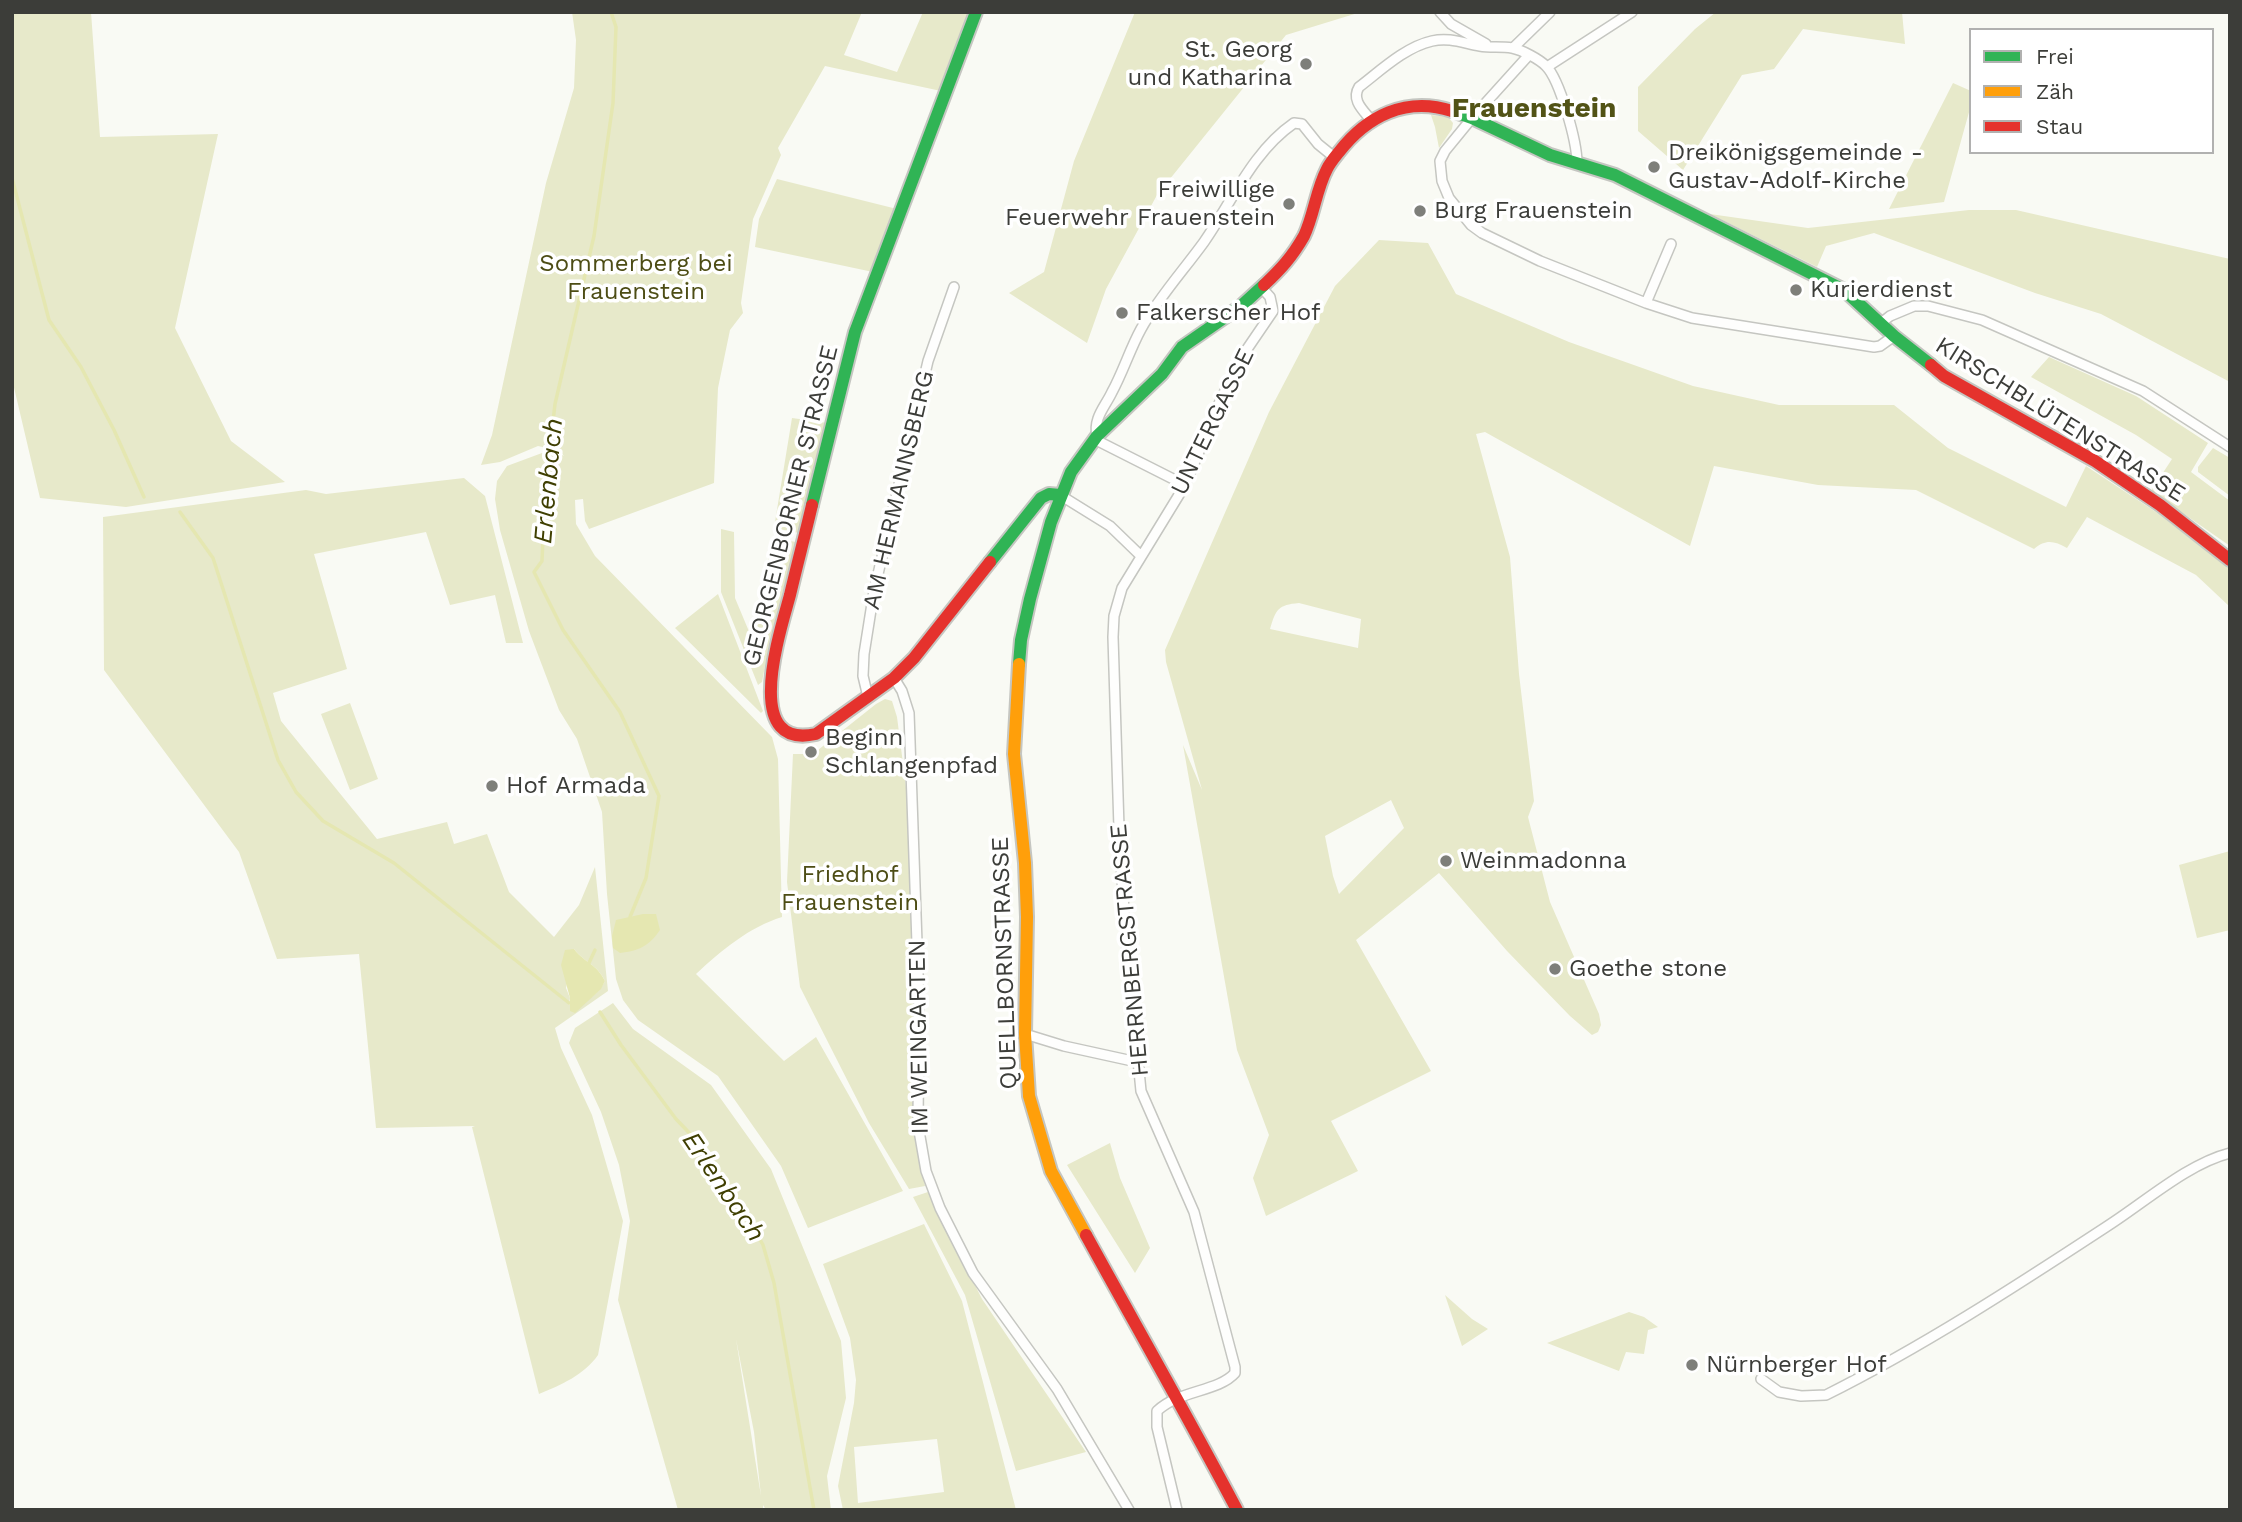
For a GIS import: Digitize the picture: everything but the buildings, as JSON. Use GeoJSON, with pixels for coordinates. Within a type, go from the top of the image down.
{"type":"FeatureCollection","features":[{"type":"Feature","properties":{"kind":"main road","name":"GEORGENBORNER STRASSE"},"geometry":{"type":"LineString","coordinates":[[976,12],[855,332],[770,680],[769,698],[777,720],[791,734],[801,737],[816,734],[894,678],[914,658],[1041,498],[1049,494],[1060,495]]}},
{"type":"Feature","properties":{"kind":"main road","name":"KIRSCHBLÜTENSTRASSE"},"geometry":{"type":"LineString","coordinates":[[1060,495],[1071,472],[1095,438],[1162,374],[1182,347],[1262,288],[1288,263],[1300,244],[1322,179],[1334,157],[1353,134],[1371,121],[1395,110],[1425,105],[1454,110],[1550,155],[1615,176],[1844,290],[1894,336],[1944,376],[2104,467],[2160,505],[2230,560]]}},
{"type":"Feature","properties":{"kind":"main road","name":"QUELLBORNSTRASSE"},"geometry":{"type":"LineString","coordinates":[[1060,495],[1025,621],[1015,712],[1014,754],[1027,907],[1025,1034],[1029,1096],[1041,1146],[1052,1171],[1151,1353],[1178,1397],[1237,1510]]}},
{"type":"Feature","properties":{"kind":"street"},"geometry":{"type":"LineString","coordinates":[[1440,12],[1451,24],[1491,47]]}},
{"type":"Feature","properties":{"kind":"street"},"geometry":{"type":"LineString","coordinates":[[1513,48],[1550,12]]}},
{"type":"Feature","properties":{"kind":"street"},"geometry":{"type":"LineString","coordinates":[[1547,67],[1632,12]]}},
{"type":"Feature","properties":{"kind":"street"},"geometry":{"type":"LineString","coordinates":[[1371,121],[1360,106],[1355,93],[1359,87],[1417,46],[1430,41],[1452,39],[1491,47],[1513,48],[1547,67],[1564,107],[1576,148],[1577,163]]}},
{"type":"Feature","properties":{"kind":"street"},"geometry":{"type":"LineString","coordinates":[[1528,56],[1472,118],[1440,161],[1442,181],[1448,198],[1482,233],[1540,261],[1646,303],[1692,318],[1874,347],[1894,336]]}},
{"type":"Feature","properties":{"kind":"street"},"geometry":{"type":"LineString","coordinates":[[1185,485],[1095,438],[1097,419],[1140,331],[1161,297],[1203,242],[1239,183],[1278,136],[1294,123],[1302,124],[1318,144],[1334,157]]}},
{"type":"Feature","properties":{"kind":"street"},"geometry":{"type":"LineString","coordinates":[[1646,303],[1671,244]]}},
{"type":"Feature","properties":{"kind":"street","name":"AM HERMANNSBERG"},"geometry":{"type":"LineString","coordinates":[[868,697],[864,682],[863,654],[874,592],[928,361],[954,287]]}},
{"type":"Feature","properties":{"kind":"street","name":"UNTERGASSE"},"geometry":{"type":"LineString","coordinates":[[1141,556],[1185,485],[1243,355],[1273,311],[1270,297],[1262,288]]}},
{"type":"Feature","properties":{"kind":"street"},"geometry":{"type":"LineString","coordinates":[[1881,323],[1890,316],[1914,306],[1928,306],[1982,320],[2143,391],[2230,447]]}},
{"type":"Feature","properties":{"kind":"street"},"geometry":{"type":"LineString","coordinates":[[1060,495],[1110,526],[1141,556]]}},
{"type":"Feature","properties":{"kind":"street","name":"HERRNBERGSTRASSE"},"geometry":{"type":"LineString","coordinates":[[1141,556],[1122,588],[1114,616],[1113,669],[1125,928],[1137,1062],[1141,1091],[1194,1212],[1235,1367],[1235,1373],[1228,1380],[1178,1397]]}},
{"type":"Feature","properties":{"kind":"street","name":"IM WEINGARTEN"},"geometry":{"type":"LineString","coordinates":[[894,678],[902,691],[909,713],[919,1001],[918,1125],[926,1171],[940,1209],[973,1273],[1056,1388],[1129,1510]]}},
{"type":"Feature","properties":{"kind":"street"},"geometry":{"type":"LineString","coordinates":[[1025,1034],[1064,1046],[1137,1062]]}},
{"type":"Feature","properties":{"kind":"street"},"geometry":{"type":"LineString","coordinates":[[1761,1379],[1779,1392],[1801,1396],[1826,1395],[1965,1316],[2196,1168],[2230,1153]]}},
{"type":"Feature","properties":{"kind":"street"},"geometry":{"type":"LineString","coordinates":[[1177,1510],[1156,1418],[1157,1411],[1178,1397]]}},
{"type":"Feature","properties":{"kind":"green space"},"geometry":{"type":"Polygon","coordinates":[[[12,12],[91,12],[100,137],[218,134],[175,328],[231,441],[285,482],[126,507],[40,498],[12,379],[12,12]]]}},
{"type":"Feature","properties":{"kind":"green space","name":"Sommerberg bei Frauenstein"},"geometry":{"type":"Polygon","coordinates":[[[572,12],[862,12],[844,55],[897,72],[923,12],[973,12],[941,91],[825,66],[778,148],[781,155],[753,219],[741,303],[743,313],[730,330],[718,388],[714,483],[589,529],[585,521],[583,499],[575,500],[576,524],[595,556],[772,737],[778,759],[782,917],[747,933],[696,974],[784,1061],[816,1037],[903,1191],[808,1228],[781,1166],[718,1076],[638,1020],[623,1000],[616,979],[602,812],[577,739],[559,710],[529,631],[500,530],[495,499],[497,481],[507,466],[542,453],[557,452],[564,456],[560,451],[538,446],[500,462],[481,465],[492,435],[546,183],[574,88],[576,40],[572,12]]]}},
{"type":"Feature","properties":{"kind":"green space"},"geometry":{"type":"Polygon","coordinates":[[[1135,12],[1361,12],[1286,35],[1157,195],[1106,289],[1087,343],[1009,293],[1044,272],[1074,161],[1135,12]]]}},
{"type":"Feature","properties":{"kind":"green space"},"geometry":{"type":"Polygon","coordinates":[[[1716,12],[1902,12],[1905,44],[1803,29],[1774,69],[1742,75],[1683,170],[1638,131],[1638,87],[1695,29],[1716,12]]]}},
{"type":"Feature","properties":{"kind":"green space"},"geometry":{"type":"Polygon","coordinates":[[[1953,83],[1969,90],[1969,112],[1944,202],[1889,209],[1953,83]]]}},
{"type":"Feature","properties":{"kind":"green space"},"geometry":{"type":"Polygon","coordinates":[[[1431,115],[1448,117],[1453,123],[1439,148],[1435,127],[1431,115]]]}},
{"type":"Feature","properties":{"kind":"green space"},"geometry":{"type":"Polygon","coordinates":[[[777,179],[897,209],[873,272],[755,247],[759,219],[777,179]]]}},
{"type":"Feature","properties":{"kind":"green space"},"geometry":{"type":"Polygon","coordinates":[[[1969,210],[2016,210],[2230,259],[2230,382],[2101,314],[2035,293],[1874,233],[1826,246],[1817,267],[1710,214],[1808,228],[1969,210]]]}},
{"type":"Feature","properties":{"kind":"green space"},"geometry":{"type":"Polygon","coordinates":[[[1379,240],[1428,243],[1456,294],[1569,342],[1693,386],[1779,405],[1894,405],[1948,448],[2066,507],[2086,466],[2156,512],[2230,569],[2230,607],[2196,575],[2087,517],[2067,548],[2050,542],[2034,549],[1916,490],[1818,485],[1714,466],[1690,546],[1485,432],[1476,434],[1510,557],[1519,674],[1534,801],[1528,817],[1550,902],[1599,1014],[1601,1025],[1598,1032],[1592,1035],[1570,1016],[1507,951],[1439,873],[1356,940],[1431,1071],[1331,1121],[1358,1171],[1266,1216],[1253,1178],[1269,1135],[1237,1050],[1183,745],[1202,790],[1165,650],[1269,412],[1335,286],[1379,240]],[[1299,603],[1279,609],[1270,629],[1358,648],[1361,619],[1299,603]],[[1391,800],[1325,836],[1339,894],[1404,828],[1391,800]]]}},
{"type":"Feature","properties":{"kind":"green space"},"geometry":{"type":"Polygon","coordinates":[[[2049,357],[2136,396],[2208,443],[2191,472],[2230,501],[2230,546],[2151,491],[2172,459],[2136,435],[2031,377],[2049,357]]]}},
{"type":"Feature","properties":{"kind":"green space"},"geometry":{"type":"Polygon","coordinates":[[[792,418],[828,423],[799,533],[774,528],[792,418]]]}},
{"type":"Feature","properties":{"kind":"green space"},"geometry":{"type":"Polygon","coordinates":[[[2213,448],[2230,458],[2230,496],[2198,472],[2198,467],[2213,448]]]}},
{"type":"Feature","properties":{"kind":"green space"},"geometry":{"type":"Polygon","coordinates":[[[464,478],[485,496],[523,643],[506,643],[495,595],[450,605],[426,532],[314,554],[347,669],[273,693],[281,721],[377,839],[447,822],[454,844],[487,834],[509,892],[554,937],[579,905],[595,867],[608,991],[555,1028],[561,1048],[592,1115],[623,1221],[598,1355],[579,1374],[539,1394],[472,1127],[475,1126],[376,1128],[359,954],[277,959],[239,852],[104,670],[103,517],[306,490],[326,494],[464,478]],[[574,949],[566,988],[570,998],[569,1005],[590,998],[605,981],[598,971],[574,949]]]}},
{"type":"Feature","properties":{"kind":"green space"},"geometry":{"type":"Polygon","coordinates":[[[721,529],[734,532],[735,598],[753,641],[772,538],[796,542],[770,639],[762,682],[758,685],[721,592],[721,529]]]}},
{"type":"Feature","properties":{"kind":"green space"},"geometry":{"type":"Polygon","coordinates":[[[718,594],[763,711],[761,713],[675,628],[718,594]]]}},
{"type":"Feature","properties":{"kind":"green space","name":"Friedhof Frauenstein"},"geometry":{"type":"Polygon","coordinates":[[[885,699],[892,701],[897,717],[906,787],[914,940],[916,1127],[925,1186],[909,1189],[869,1123],[800,987],[787,882],[793,754],[809,754],[818,750],[885,699]]]}},
{"type":"Feature","properties":{"kind":"green space"},"geometry":{"type":"Polygon","coordinates":[[[350,703],[378,779],[350,790],[321,714],[350,703]]]}},
{"type":"Feature","properties":{"kind":"green space"},"geometry":{"type":"Polygon","coordinates":[[[2230,851],[2230,930],[2197,938],[2179,865],[2230,851]]]}},
{"type":"Feature","properties":{"kind":"green space"},"geometry":{"type":"Polygon","coordinates":[[[613,1003],[633,1029],[711,1085],[771,1169],[841,1341],[846,1398],[827,1476],[831,1510],[766,1510],[763,1505],[763,1510],[678,1510],[618,1300],[630,1221],[619,1165],[601,1112],[569,1043],[575,1028],[613,1003]],[[736,1339],[761,1496],[754,1432],[736,1339]]]}},
{"type":"Feature","properties":{"kind":"green space"},"geometry":{"type":"Polygon","coordinates":[[[1110,1143],[1120,1178],[1150,1248],[1135,1273],[1067,1165],[1110,1143]]]}},
{"type":"Feature","properties":{"kind":"green space"},"geometry":{"type":"Polygon","coordinates":[[[928,1192],[982,1299],[1086,1452],[1016,1471],[965,1295],[913,1197],[928,1192]]]}},
{"type":"Feature","properties":{"kind":"green space"},"geometry":{"type":"Polygon","coordinates":[[[924,1224],[962,1301],[1016,1510],[843,1510],[838,1486],[856,1380],[850,1338],[823,1264],[924,1224]],[[937,1439],[854,1447],[858,1503],[944,1492],[937,1439]]]}},
{"type":"Feature","properties":{"kind":"green space"},"geometry":{"type":"Polygon","coordinates":[[[1445,1295],[1472,1319],[1488,1329],[1462,1346],[1445,1295]]]}},
{"type":"Feature","properties":{"kind":"green space"},"geometry":{"type":"Polygon","coordinates":[[[1629,1312],[1644,1317],[1658,1327],[1648,1330],[1644,1354],[1626,1352],[1619,1371],[1547,1343],[1629,1312]]]}},
{"type":"Feature","properties":{"kind":"shaded area"},"geometry":{"type":"Polygon","coordinates":[[[656,914],[660,930],[656,936],[648,944],[633,951],[620,953],[613,948],[612,936],[616,920],[656,914]]]}},
{"type":"Feature","properties":{"kind":"shaded area"},"geometry":{"type":"Polygon","coordinates":[[[574,949],[605,981],[601,989],[575,1013],[570,1011],[570,998],[561,965],[565,950],[574,949]]]}},
{"type":"Feature","properties":{"kind":"waterway","name":"Erlenbach"},"geometry":{"type":"LineString","coordinates":[[611,12],[616,27],[613,103],[594,236],[555,404],[545,491],[542,561],[534,572],[563,630],[620,712],[659,796],[646,878],[630,917]]}},
{"type":"Feature","properties":{"kind":"waterway"},"geometry":{"type":"LineString","coordinates":[[12,178],[49,320],[81,367],[114,430],[144,497]]}},
{"type":"Feature","properties":{"kind":"waterway","name":"Erlenbach"},"geometry":{"type":"LineString","coordinates":[[180,512],[213,558],[278,760],[296,792],[323,821],[394,863],[569,1003],[573,1003]]}},
{"type":"Feature","properties":{"kind":"waterway","name":"Erlenbach"},"geometry":{"type":"LineString","coordinates":[[589,963],[595,950]]}},
{"type":"Feature","properties":{"kind":"waterway","name":"Erlenbach"},"geometry":{"type":"LineString","coordinates":[[600,1012],[676,1119],[697,1141],[740,1203],[763,1245],[774,1283],[814,1510]]}},
{"type":"Feature","properties":{"kind":"traffic: fast"},"geometry":{"type":"LineString","coordinates":[[812,505],[855,332],[976,12]]}},
{"type":"Feature","properties":{"kind":"traffic: fast"},"geometry":{"type":"LineString","coordinates":[[1452,111],[1550,155],[1615,175],[1844,290],[1894,336],[1931,365]]}},
{"type":"Feature","properties":{"kind":"traffic: fast"},"geometry":{"type":"LineString","coordinates":[[1019,664],[1030,599],[1051,522],[1071,472],[1097,436],[1162,374],[1182,347],[1241,306],[1264,285]]}},
{"type":"Feature","properties":{"kind":"traffic: fast"},"geometry":{"type":"LineString","coordinates":[[990,562],[1041,498],[1049,494],[1060,495]]}},
{"type":"Feature","properties":{"kind":"traffic: slow"},"geometry":{"type":"LineString","coordinates":[[1019,664],[1014,754],[1025,863],[1025,1034],[1029,1096],[1051,1171],[1086,1235]]}},
{"type":"Feature","properties":{"kind":"traffic: jam"},"geometry":{"type":"LineString","coordinates":[[1264,285],[1286,262],[1304,236],[1327,169],[1350,139],[1375,119],[1403,108],[1419,106],[1452,111]]}},
{"type":"Feature","properties":{"kind":"traffic: jam"},"geometry":{"type":"LineString","coordinates":[[1931,365],[1944,376],[2095,461],[2160,505],[2230,560]]}},
{"type":"Feature","properties":{"kind":"traffic: jam"},"geometry":{"type":"LineString","coordinates":[[812,505],[774,658],[771,684],[772,706],[779,724],[793,734],[816,734],[894,678],[914,658],[990,562]]}},
{"type":"Feature","properties":{"kind":"traffic: jam"},"geometry":{"type":"LineString","coordinates":[[1086,1235],[1237,1510]]}},
{"type":"Feature","properties":{"kind":"place","name":"St. Georg und Katharina"},"geometry":{"type":"Point","coordinates":[1306,64]}},
{"type":"Feature","properties":{"kind":"place","name":"Dreikönigsgemeinde - Gustav-Adolf-Kirche"},"geometry":{"type":"Point","coordinates":[1654,167]}},
{"type":"Feature","properties":{"kind":"place","name":"Freiwillige Feuerwehr Frauenstein"},"geometry":{"type":"Point","coordinates":[1289,204]}},
{"type":"Feature","properties":{"kind":"place","name":"Burg Frauenstein"},"geometry":{"type":"Point","coordinates":[1420,211]}},
{"type":"Feature","properties":{"kind":"place","name":"Kurierdienst"},"geometry":{"type":"Point","coordinates":[1796,290]}},
{"type":"Feature","properties":{"kind":"place","name":"Falkerscher Hof"},"geometry":{"type":"Point","coordinates":[1122,313]}},
{"type":"Feature","properties":{"kind":"place","name":"Beginn Schlangenpfad"},"geometry":{"type":"Point","coordinates":[811,752]}},
{"type":"Feature","properties":{"kind":"place","name":"Hof Armada"},"geometry":{"type":"Point","coordinates":[492,786]}},
{"type":"Feature","properties":{"kind":"place","name":"Weinmadonna"},"geometry":{"type":"Point","coordinates":[1446,861]}},
{"type":"Feature","properties":{"kind":"place","name":"Goethe stone"},"geometry":{"type":"Point","coordinates":[1555,969]}},
{"type":"Feature","properties":{"kind":"place","name":"Nürnberger Hof"},"geometry":{"type":"Point","coordinates":[1692,1365]}},
{"type":"Feature","properties":{"kind":"district","name":"Frauenstein"},"geometry":{"type":"Point","coordinates":[1534,109]}}]}
